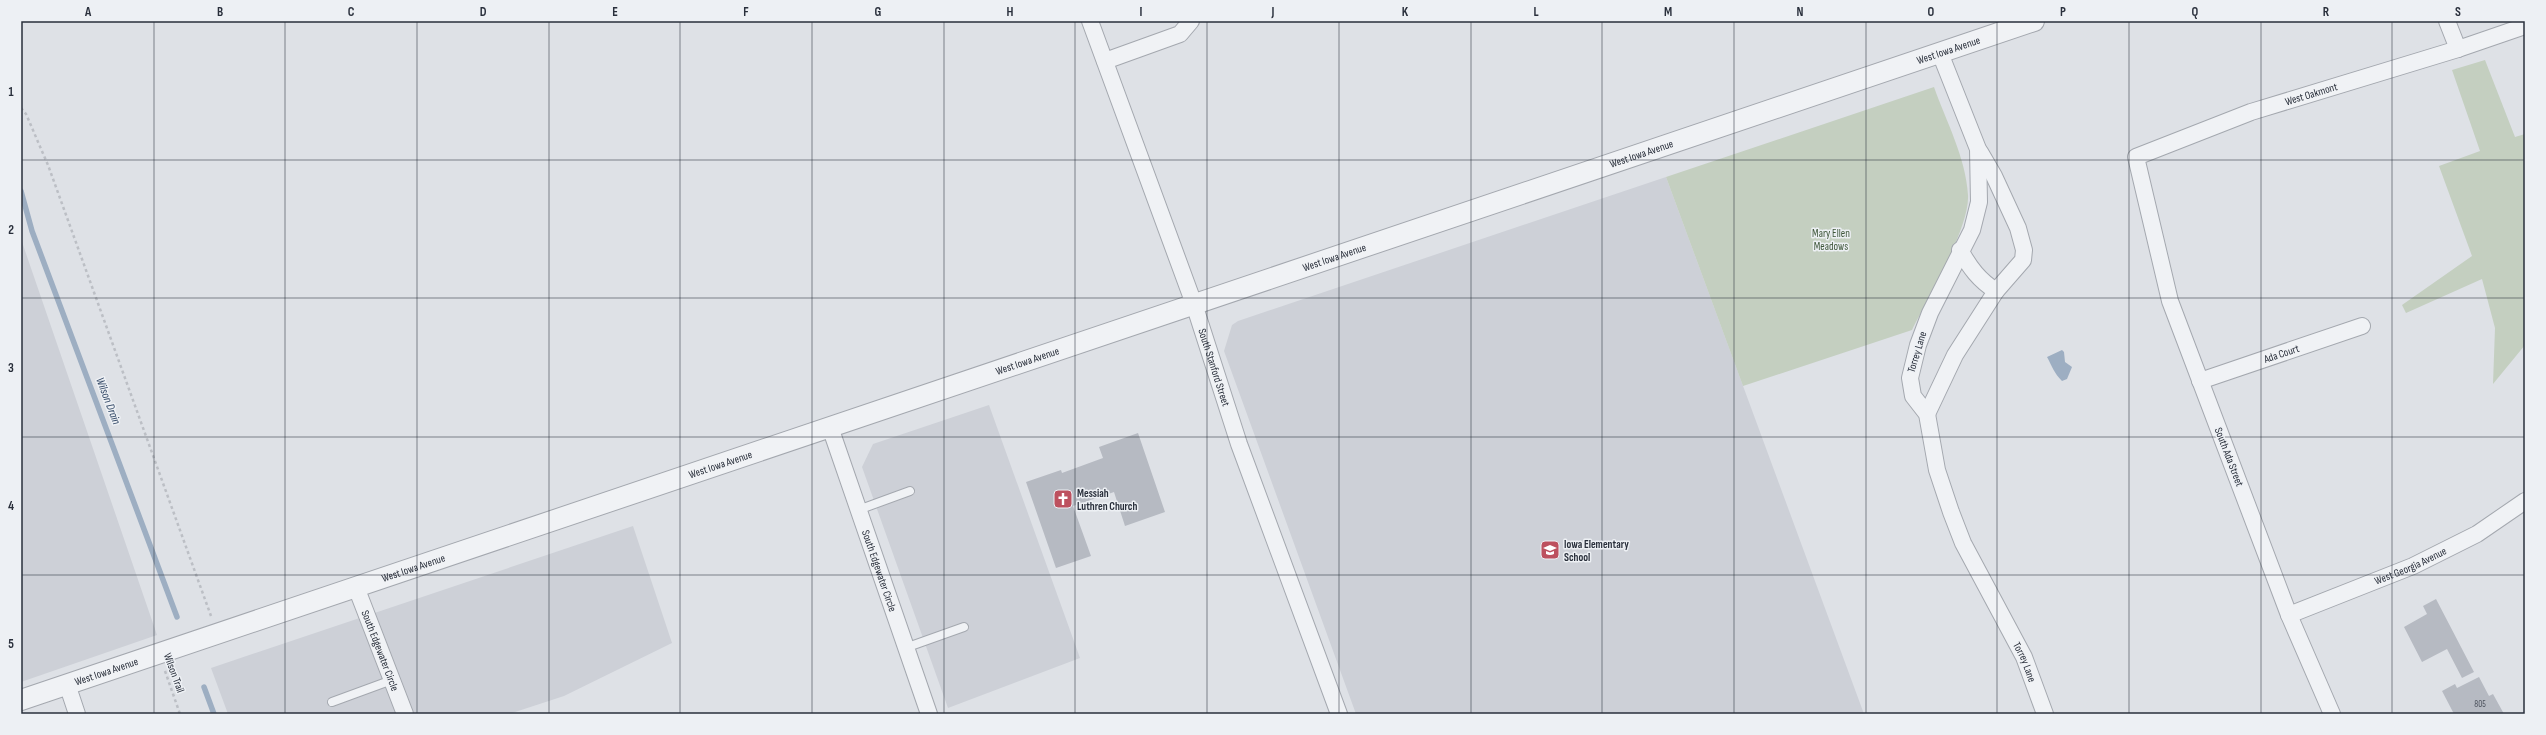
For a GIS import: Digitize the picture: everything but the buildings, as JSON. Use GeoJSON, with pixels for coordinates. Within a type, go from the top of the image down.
{"type":"FeatureCollection","features":[{"type":"Feature","properties":{"kind":"street","name":"South Stanford Street"},"geometry":{"type":"LineString","coordinates":[[1090,21],[1194,304],[1239,444],[1339,714]]}},
{"type":"Feature","properties":{"kind":"street"},"geometry":{"type":"LineString","coordinates":[[1105,61],[1180,34],[1191,21]]}},
{"type":"Feature","properties":{"kind":"street","name":"West Iowa Avenue"},"geometry":{"type":"LineString","coordinates":[[21,700],[1940,53],[2004,26],[2034,21]]}},
{"type":"Feature","properties":{"kind":"street"},"geometry":{"type":"LineString","coordinates":[[2447,21],[2458,49]]}},
{"type":"Feature","properties":{"kind":"street","name":"West Oakmont"},"geometry":{"type":"LineString","coordinates":[[2145,194],[2136,156],[2250,112],[2458,49],[2525,26]]}},
{"type":"Feature","properties":{"kind":"street","name":"Torrey Lane"},"geometry":{"type":"LineString","coordinates":[[1940,53],[1978,149],[1979,202],[1972,230],[1960,250],[1930,314],[1918,344],[1910,378],[1913,396],[1927,414],[1937,470],[1963,542],[2024,657],[2045,714]]}},
{"type":"Feature","properties":{"kind":"street"},"geometry":{"type":"LineString","coordinates":[[1927,414],[1955,355],[1996,291],[2023,260],[2024,250],[2006,199],[1978,149]]}},
{"type":"Feature","properties":{"kind":"street","name":"South Ada Street"},"geometry":{"type":"LineString","coordinates":[[2145,194],[2170,301],[2288,615],[2332,714]]}},
{"type":"Feature","properties":{"kind":"street"},"geometry":{"type":"LineString","coordinates":[[1960,250],[1971,270],[1982,282],[1996,291]]}},
{"type":"Feature","properties":{"kind":"street","name":"Ada Court"},"geometry":{"type":"LineString","coordinates":[[2200,381],[2362,326]]}},
{"type":"Feature","properties":{"kind":"street","name":"South Edgewater Circle"},"geometry":{"type":"LineString","coordinates":[[830,427],[929,714]]}},
{"type":"Feature","properties":{"kind":"street","name":"West Georgia Avenue"},"geometry":{"type":"LineString","coordinates":[[2288,615],[2413,566],[2477,534],[2525,501]]}},
{"type":"Feature","properties":{"kind":"street","name":"South Edgewater Circle"},"geometry":{"type":"LineString","coordinates":[[356,587],[405,714]]}},
{"type":"Feature","properties":{"kind":"street"},"geometry":{"type":"LineString","coordinates":[[67,684],[77,714]]}},
{"type":"Feature","properties":{"kind":"lane"},"geometry":{"type":"LineString","coordinates":[[858,510],[910,491]]}},
{"type":"Feature","properties":{"kind":"lane"},"geometry":{"type":"LineString","coordinates":[[905,648],[964,627]]}},
{"type":"Feature","properties":{"kind":"lane"},"geometry":{"type":"LineString","coordinates":[[332,702],[392,680]]}},
{"type":"Feature","properties":{"kind":"path"},"geometry":{"type":"LineString","coordinates":[[21,108],[26,114],[48,165],[212,617],[204,620]]}},
{"type":"Feature","properties":{"kind":"path","name":"Wilson Trail"},"geometry":{"type":"LineString","coordinates":[[158,653],[180,714]]}},
{"type":"Feature","properties":{"kind":"shaded area","name":"Iowa Elementary School"},"geometry":{"type":"Polygon","coordinates":[[[1666,177],[1864,714],[1356,714],[1224,351],[1232,325],[1238,321],[1666,177]]]}},
{"type":"Feature","properties":{"kind":"shaded area"},"geometry":{"type":"Polygon","coordinates":[[[21,239],[157,635],[21,682],[21,239]]]}},
{"type":"Feature","properties":{"kind":"shaded area"},"geometry":{"type":"Polygon","coordinates":[[[989,405],[1080,658],[948,708],[862,467],[873,444],[989,405]]]}},
{"type":"Feature","properties":{"kind":"shaded area"},"geometry":{"type":"Polygon","coordinates":[[[633,526],[672,643],[564,696],[509,714],[228,714],[211,668],[633,526]]]}},
{"type":"Feature","properties":{"kind":"green space"},"geometry":{"type":"Polygon","coordinates":[[[2485,60],[2515,137],[2525,134],[2525,345],[2493,384],[2495,328],[2482,279],[2406,313],[2402,305],[2472,256],[2439,166],[2480,151],[2452,70],[2485,60]]]}},
{"type":"Feature","properties":{"kind":"green space","name":"Mary Ellen Meadows"},"geometry":{"type":"Polygon","coordinates":[[[1934,87],[1964,167],[1968,195],[1967,209],[1947,262],[1912,330],[1743,386],[1666,177],[1934,87]]]}},
{"type":"Feature","properties":{"kind":"water"},"geometry":{"type":"Polygon","coordinates":[[[2062,350],[2064,352],[2065,362],[2072,367],[2067,379],[2062,381],[2047,357],[2062,350]]]}},
{"type":"Feature","properties":{"kind":"waterway","name":"Wilson Drain"},"geometry":{"type":"LineString","coordinates":[[21,191],[32,231],[177,617]]}},
{"type":"Feature","properties":{"kind":"waterway","name":"Wilson Drain"},"geometry":{"type":"LineString","coordinates":[[204,687],[214,714]]}},
{"type":"Feature","properties":{"kind":"place","name":"Messiah Luthren Church"},"geometry":{"type":"Point","coordinates":[1063,499]}},
{"type":"Feature","properties":{"kind":"place","name":"Iowa Elementary School"},"geometry":{"type":"Point","coordinates":[1550,550]}}]}
